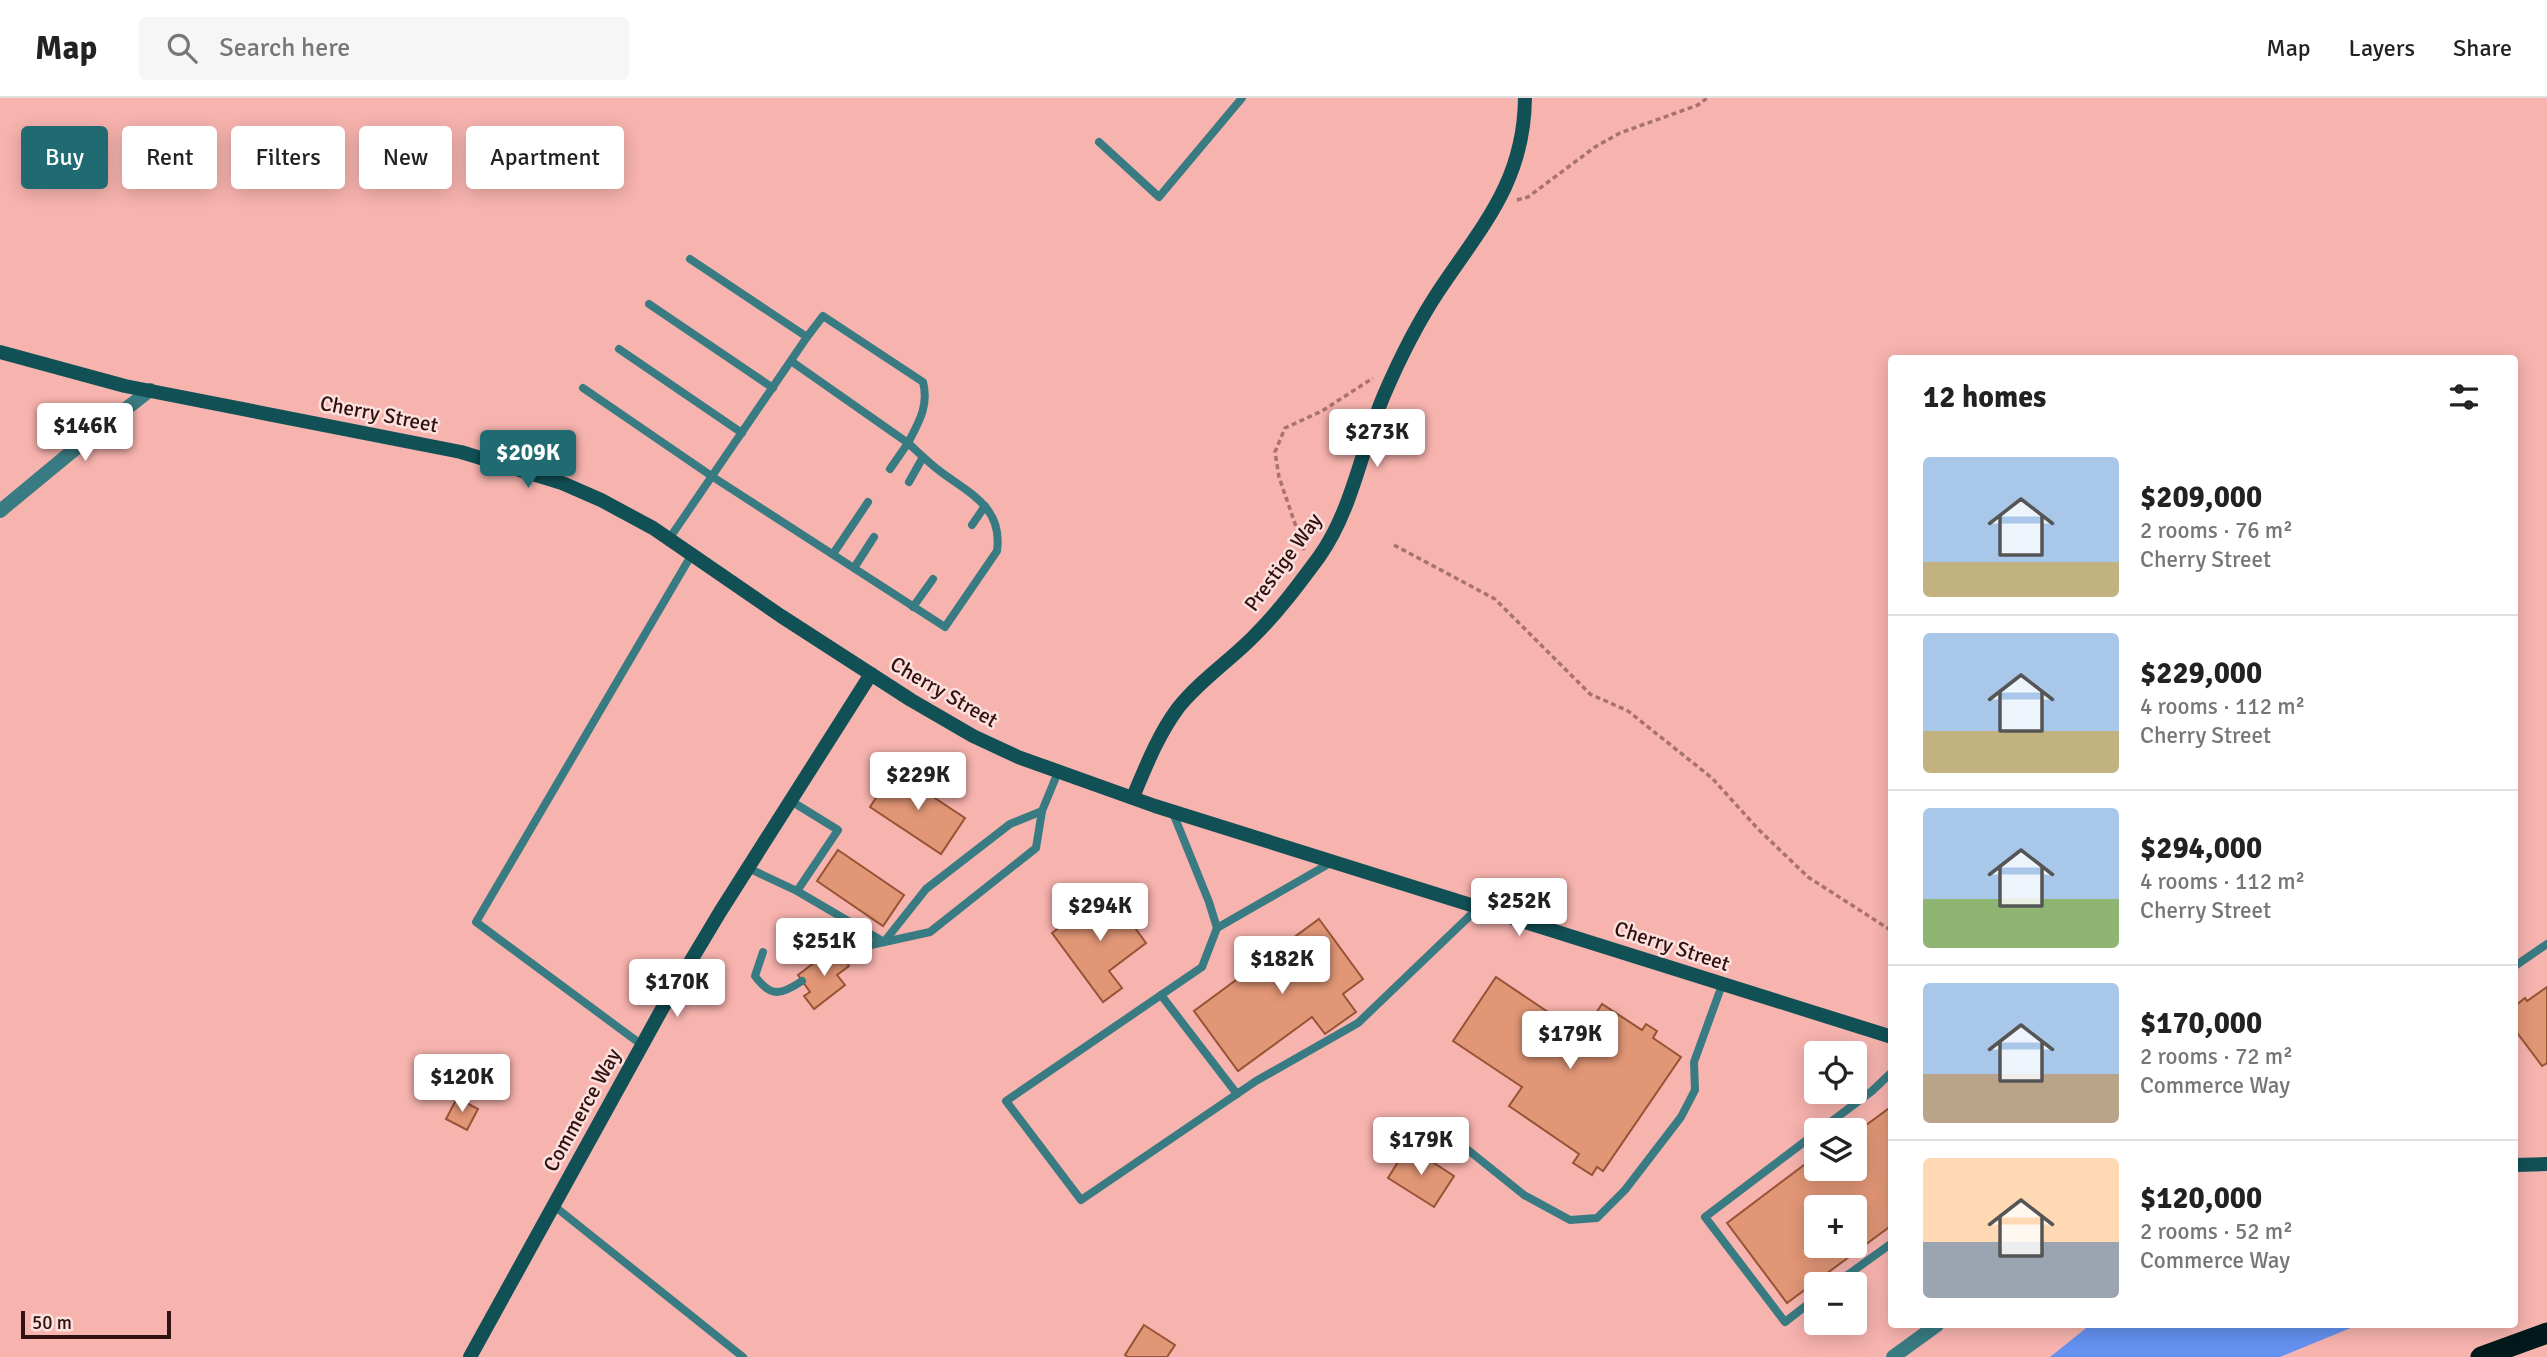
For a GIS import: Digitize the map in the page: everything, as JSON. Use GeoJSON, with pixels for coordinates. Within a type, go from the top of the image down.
{"type":"FeatureCollection","features":[{"type":"Feature","properties":{"kind":"highway"},"geometry":{"type":"LineString","coordinates":[[2481,1357],[2547,1333]]}},
{"type":"Feature","properties":{"kind":"main road","name":"Prestige Way"},"geometry":{"type":"LineString","coordinates":[[1133,797],[1155,744],[1179,707],[1256,635],[1289,597],[1334,535],[1384,396],[1400,362],[1437,294],[1497,204],[1515,167],[1522,136],[1525,98]]}},
{"type":"Feature","properties":{"kind":"main road","name":"Cherry Street"},"geometry":{"type":"LineString","coordinates":[[0,352],[125,386],[399,439],[500,463],[562,483],[601,500],[669,539],[871,674],[973,736],[1058,772],[1333,862],[1888,1036]]}},
{"type":"Feature","properties":{"kind":"main road","name":"Commerce Way"},"geometry":{"type":"LineString","coordinates":[[470,1357],[642,1045],[748,868],[871,674]]}},
{"type":"Feature","properties":{"kind":"main road"},"geometry":{"type":"LineString","coordinates":[[2518,1165],[2547,1164]]}},
{"type":"Feature","properties":{"kind":"street"},"geometry":{"type":"LineString","coordinates":[[0,512],[150,390]]}},
{"type":"Feature","properties":{"kind":"street"},"geometry":{"type":"LineString","coordinates":[[1893,1357],[1933,1328]]}},
{"type":"Feature","properties":{"kind":"lane"},"geometry":{"type":"LineString","coordinates":[[1099,142],[1158,197],[1242,98]]}},
{"type":"Feature","properties":{"kind":"lane"},"geometry":{"type":"LineString","coordinates":[[690,259],[807,337]]}},
{"type":"Feature","properties":{"kind":"lane"},"geometry":{"type":"LineString","coordinates":[[649,304],[773,388]]}},
{"type":"Feature","properties":{"kind":"lane"},"geometry":{"type":"LineString","coordinates":[[669,539],[822,316],[923,382],[926,392],[925,409],[908,443],[890,469]]}},
{"type":"Feature","properties":{"kind":"lane"},"geometry":{"type":"LineString","coordinates":[[619,349],[742,433]]}},
{"type":"Feature","properties":{"kind":"lane"},"geometry":{"type":"LineString","coordinates":[[583,388],[713,477],[945,627],[997,551],[999,539],[995,522],[985,506],[908,443],[791,361]]}},
{"type":"Feature","properties":{"kind":"lane"},"geometry":{"type":"LineString","coordinates":[[909,482],[923,457]]}},
{"type":"Feature","properties":{"kind":"lane"},"geometry":{"type":"LineString","coordinates":[[833,554],[868,502]]}},
{"type":"Feature","properties":{"kind":"lane"},"geometry":{"type":"LineString","coordinates":[[972,525],[985,506]]}},
{"type":"Feature","properties":{"kind":"lane"},"geometry":{"type":"LineString","coordinates":[[854,568],[874,537]]}},
{"type":"Feature","properties":{"kind":"lane"},"geometry":{"type":"LineString","coordinates":[[642,1045],[476,922],[692,554]]}},
{"type":"Feature","properties":{"kind":"lane"},"geometry":{"type":"LineString","coordinates":[[914,607],[933,579]]}},
{"type":"Feature","properties":{"kind":"lane"},"geometry":{"type":"LineString","coordinates":[[838,952],[930,932],[1036,848],[1042,811],[1058,772]]}},
{"type":"Feature","properties":{"kind":"lane"},"geometry":{"type":"LineString","coordinates":[[791,801],[838,830],[797,891]]}},
{"type":"Feature","properties":{"kind":"lane"},"geometry":{"type":"LineString","coordinates":[[1172,810],[1217,928],[1202,967],[1006,1101],[1081,1200],[1237,1094],[1358,1023],[1479,907]]}},
{"type":"Feature","properties":{"kind":"lane"},"geometry":{"type":"LineString","coordinates":[[884,942],[926,889],[1010,824],[1042,811]]}},
{"type":"Feature","properties":{"kind":"lane"},"geometry":{"type":"LineString","coordinates":[[1217,928],[1333,862]]}},
{"type":"Feature","properties":{"kind":"lane"},"geometry":{"type":"LineString","coordinates":[[748,868],[797,891],[884,942]]}},
{"type":"Feature","properties":{"kind":"lane"},"geometry":{"type":"LineString","coordinates":[[2518,964],[2547,943]]}},
{"type":"Feature","properties":{"kind":"lane"},"geometry":{"type":"LineString","coordinates":[[764,952],[755,976],[763,987],[772,993],[788,990],[802,981]]}},
{"type":"Feature","properties":{"kind":"lane"},"geometry":{"type":"LineString","coordinates":[[1447,1133],[1524,1195],[1570,1220],[1597,1217],[1625,1190],[1685,1108],[1695,1090],[1694,1062],[1723,985]]}},
{"type":"Feature","properties":{"kind":"lane"},"geometry":{"type":"LineString","coordinates":[[1161,995],[1237,1094]]}},
{"type":"Feature","properties":{"kind":"lane"},"geometry":{"type":"LineString","coordinates":[[1836,1118],[1888,1076]]}},
{"type":"Feature","properties":{"kind":"lane"},"geometry":{"type":"LineString","coordinates":[[1804,1143],[1705,1217],[1785,1322],[1804,1307]]}},
{"type":"Feature","properties":{"kind":"lane"},"geometry":{"type":"LineString","coordinates":[[553,1205],[743,1357]]}},
{"type":"Feature","properties":{"kind":"lane"},"geometry":{"type":"LineString","coordinates":[[1852,1272],[1888,1246]]}},
{"type":"Feature","properties":{"kind":"path"},"geometry":{"type":"LineString","coordinates":[[1497,204],[1528,197],[1595,147],[1620,133],[1699,105],[1707,98]]}},
{"type":"Feature","properties":{"kind":"path"},"geometry":{"type":"LineString","coordinates":[[1310,569],[1292,509],[1279,477],[1275,452],[1285,428],[1322,411],[1400,362]]}},
{"type":"Feature","properties":{"kind":"path"},"geometry":{"type":"LineString","coordinates":[[1394,545],[1495,599],[1590,694],[1628,711],[1712,778],[1758,829],[1808,877],[1888,928]]}},
{"type":"Feature","properties":{"kind":"water"},"geometry":{"type":"Polygon","coordinates":[[[2086,1328],[2351,1328],[2280,1357],[2050,1357],[2086,1328]]]}},
{"type":"Feature","properties":{"kind":"building"},"geometry":{"type":"Polygon","coordinates":[[[894,771],[965,818],[941,854],[870,807],[894,771]]]}},
{"type":"Feature","properties":{"kind":"building"},"geometry":{"type":"Polygon","coordinates":[[[838,850],[904,895],[883,926],[817,881],[838,850]]]}},
{"type":"Feature","properties":{"kind":"building"},"geometry":{"type":"Polygon","coordinates":[[[1108,891],[1146,943],[1109,971],[1122,988],[1103,1002],[1052,933],[1108,891]]]}},
{"type":"Feature","properties":{"kind":"building"},"geometry":{"type":"Polygon","coordinates":[[[1319,919],[1363,979],[1343,994],[1356,1012],[1325,1034],[1312,1017],[1238,1071],[1194,1011],[1319,919]]]}},
{"type":"Feature","properties":{"kind":"building"},"geometry":{"type":"Polygon","coordinates":[[[835,947],[849,966],[837,975],[845,985],[814,1009],[804,996],[810,992],[798,975],[835,947]]]}},
{"type":"Feature","properties":{"kind":"building"},"geometry":{"type":"Polygon","coordinates":[[[1496,977],[1603,1049],[1612,1035],[1591,1021],[1602,1004],[1642,1030],[1646,1024],[1657,1031],[1653,1038],[1681,1057],[1603,1171],[1597,1167],[1592,1175],[1573,1163],[1579,1154],[1509,1106],[1522,1087],[1453,1041],[1496,977]]]}},
{"type":"Feature","properties":{"kind":"building"},"geometry":{"type":"Polygon","coordinates":[[[2547,987],[2547,1063],[2542,1066],[2518,1034],[2518,1004],[2525,998],[2527,1001],[2547,987]]]}},
{"type":"Feature","properties":{"kind":"building"},"geometry":{"type":"Polygon","coordinates":[[[457,1098],[478,1109],[467,1130],[446,1119],[457,1098]]]}},
{"type":"Feature","properties":{"kind":"building"},"geometry":{"type":"Polygon","coordinates":[[[1888,1109],[1888,1228],[1867,1244],[1867,1195],[1804,1195],[1804,1258],[1848,1258],[1829,1272],[1804,1272],[1804,1290],[1787,1303],[1727,1223],[1804,1165],[1804,1181],[1867,1181],[1867,1124],[1888,1109]]]}},
{"type":"Feature","properties":{"kind":"building"},"geometry":{"type":"Polygon","coordinates":[[[1408,1146],[1454,1176],[1434,1207],[1388,1178],[1408,1146]]]}},
{"type":"Feature","properties":{"kind":"building"},"geometry":{"type":"Polygon","coordinates":[[[1144,1325],[1175,1345],[1167,1357],[1125,1355],[1144,1325]]]}}]}
